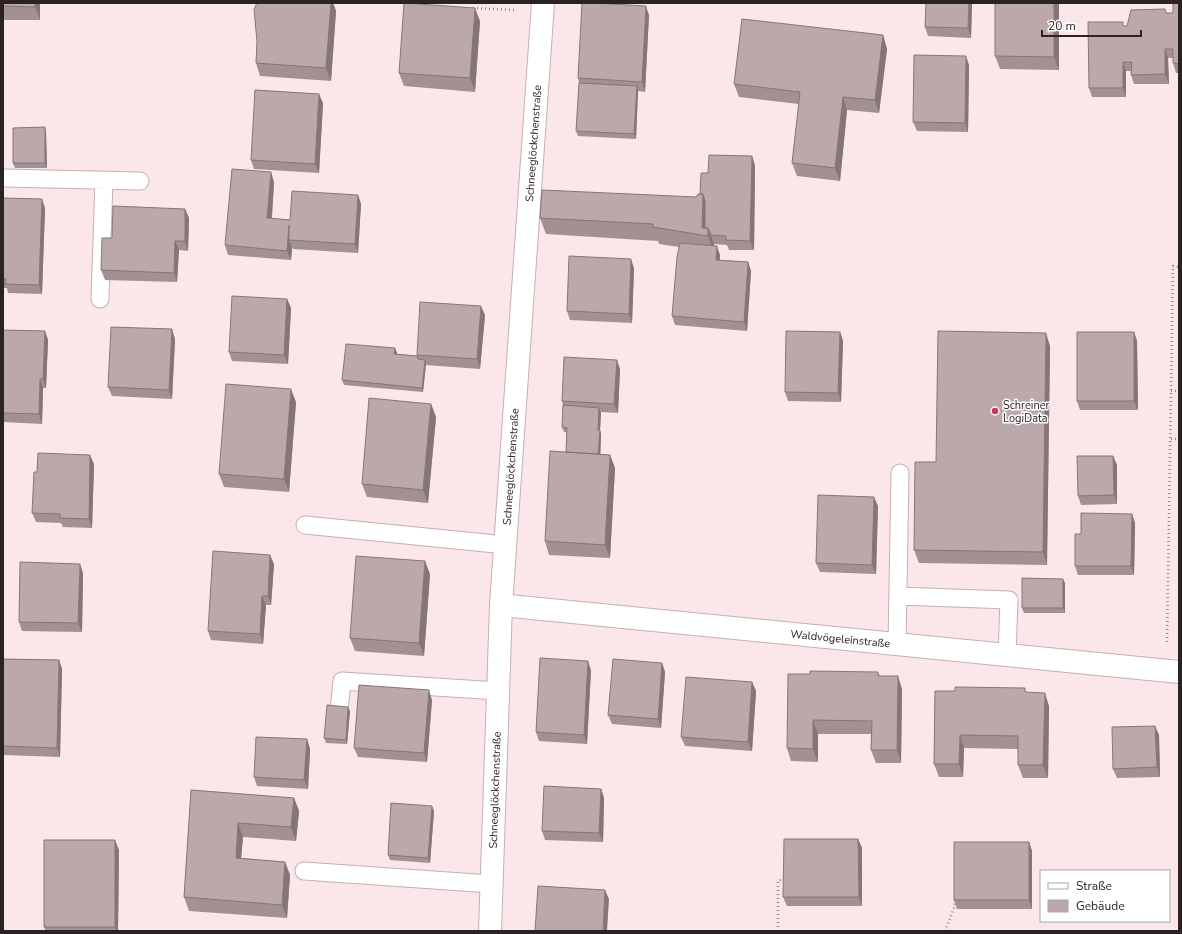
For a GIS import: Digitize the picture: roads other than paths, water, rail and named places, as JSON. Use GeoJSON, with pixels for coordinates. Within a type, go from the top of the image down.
{"type":"FeatureCollection","features":[{"type":"Feature","properties":{"kind":"street","name":"Schneeglöckchenstraße"},"geometry":{"type":"LineString","coordinates":[[490,931],[501,605],[542,8]]}},
{"type":"Feature","properties":{"kind":"street","name":"Waldvögeleinstraße"},"geometry":{"type":"LineString","coordinates":[[501,605],[1173,671]]}},
{"type":"Feature","properties":{"kind":"lane"},"geometry":{"type":"LineString","coordinates":[[3,178],[140,181]]}},
{"type":"Feature","properties":{"kind":"lane"},"geometry":{"type":"LineString","coordinates":[[100,299],[104,180]]}},
{"type":"Feature","properties":{"kind":"lane"},"geometry":{"type":"LineString","coordinates":[[897,644],[900,473]]}},
{"type":"Feature","properties":{"kind":"lane"},"geometry":{"type":"LineString","coordinates":[[305,525],[506,545]]}},
{"type":"Feature","properties":{"kind":"lane"},"geometry":{"type":"LineString","coordinates":[[898,596],[1009,600],[1007,655]]}},
{"type":"Feature","properties":{"kind":"lane"},"geometry":{"type":"LineString","coordinates":[[339,710],[342,681],[498,691]]}},
{"type":"Feature","properties":{"kind":"lane"},"geometry":{"type":"LineString","coordinates":[[304,871],[491,884]]}},
{"type":"Feature","properties":{"kind":"place","name":"Schreiner LogiData"},"geometry":{"type":"Point","coordinates":[995,411]}}]}
